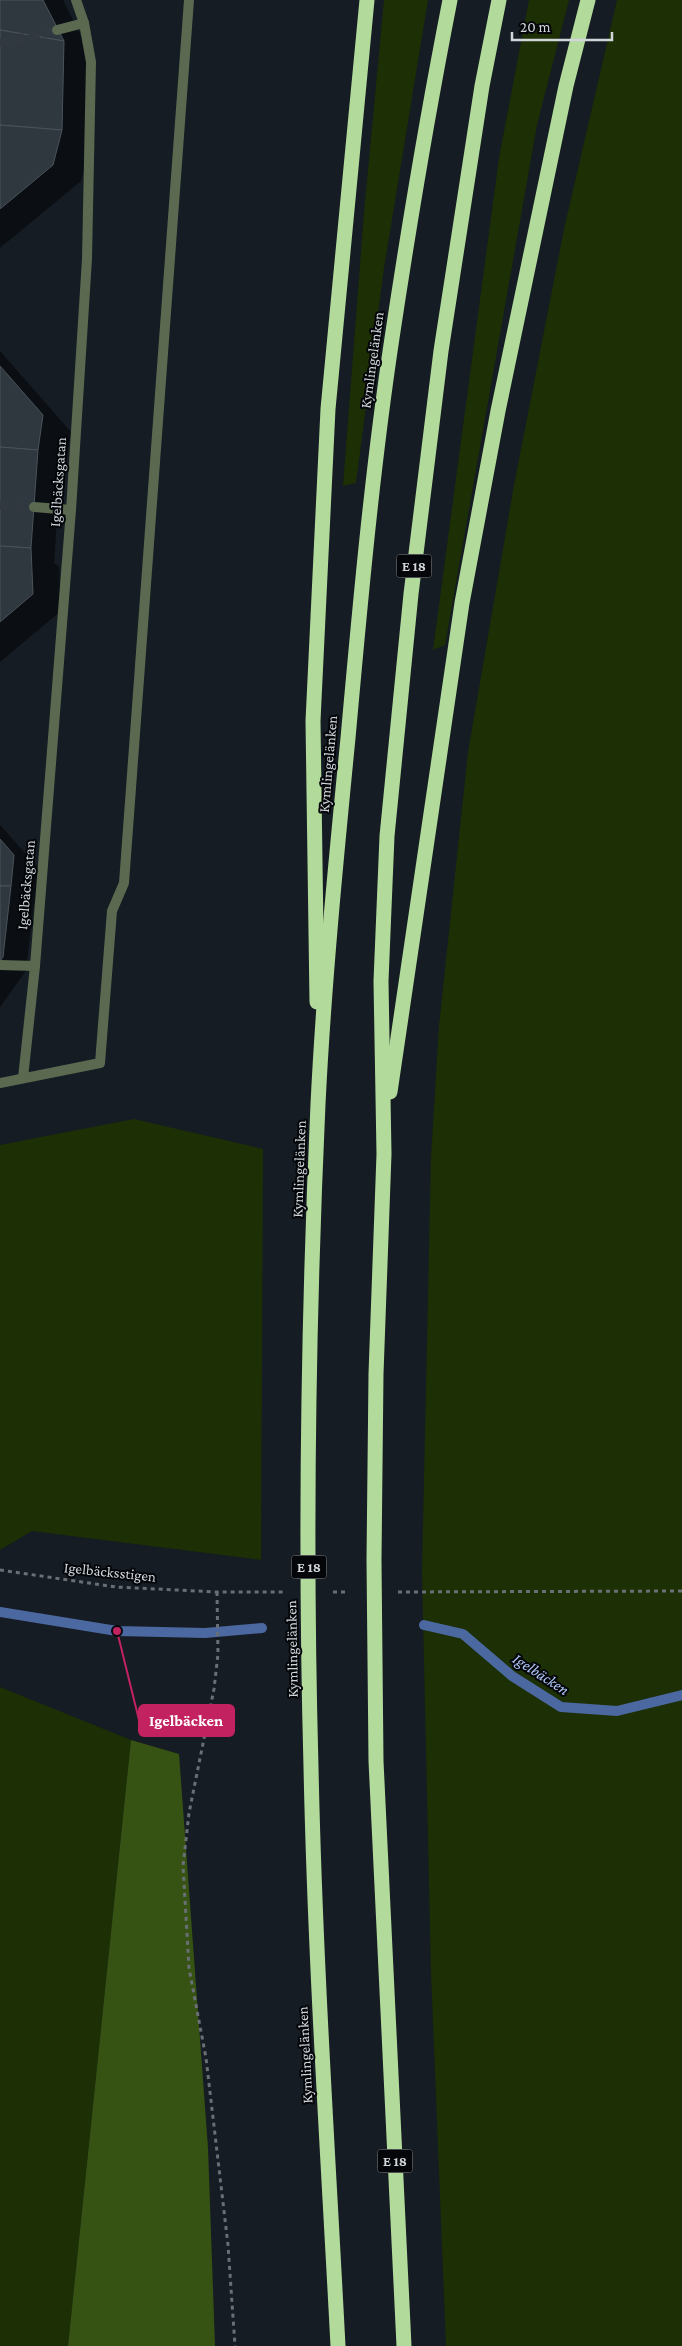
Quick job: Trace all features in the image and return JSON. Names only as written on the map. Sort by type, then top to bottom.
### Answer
[{"type":"highway","points":[[318,1098],[313,721],[328,409],[367,0]]},
{"type":"highway","name":"Kymlingelänken","points":[[338,2346],[318,1983],[310,1766],[310,1375],[318,1098],[339,831],[367,544],[391,343],[434,82],[450,0]]},
{"type":"highway","name":"E 18","points":[[404,2346],[376,1761],[374,1560],[376,1374],[384,1154],[381,981],[387,845],[410,594],[441,351],[482,86],[499,0]]},
{"type":"highway","points":[[383,1138],[462,603],[500,401],[566,86],[588,0]]},
{"type":"street","name":"Igelbäcksgatan","points":[[23,1078],[35,966],[71,510],[87,259],[91,62],[84,23],[76,0]]},
{"type":"street","points":[[0,1083],[100,1064],[112,911],[124,883],[188,0]]},
{"type":"street","points":[[56,30],[84,23]]},
{"type":"street","points":[[34,507],[71,510]]},
{"type":"street","points":[[0,965],[35,966]]},
{"type":"path","name":"Igelbäcksstigen","points":[[0,1570],[116,1586],[217,1592],[286,1592]]},
{"type":"path","points":[[395,1592],[682,1591]]},
{"type":"path","points":[[217,1592],[218,1654],[214,1689],[189,1814],[183,1866],[189,1968],[206,2058],[228,2245],[236,2346]]},
{"type":"path","points":[[326,1592],[356,1592]]},
{"type":"green space","points":[[384,0],[428,0],[384,268],[356,483],[343,486],[364,213]]},
{"type":"green space","points":[[529,0],[569,0],[537,125],[445,645],[433,650],[499,158]]},
{"type":"green space","points":[[617,0],[682,0],[682,2346],[446,2346],[431,1973],[422,1571],[431,1157],[439,1026],[468,752],[514,485],[564,229]]},
{"type":"green space","points":[[134,1119],[263,1149],[261,1560],[32,1531],[0,1550],[0,1145]]},
{"type":"green space","points":[[0,1687],[131,1740],[68,2346],[0,2346]]},
{"type":"green space","points":[[131,1740],[179,1754],[208,2148],[215,2346],[68,2346]]},
{"type":"building","points":[[0,0],[43,0],[64,41],[0,30]]},
{"type":"building","points":[[0,30],[64,41],[62,130],[0,125]]},
{"type":"building","points":[[0,125],[62,130],[53,165],[0,209]]},
{"type":"building","points":[[0,366],[43,415],[38,450],[0,447]]},
{"type":"building","points":[[0,447],[38,450],[31,548],[0,546]]},
{"type":"building","points":[[0,546],[31,548],[33,594],[0,622]]},
{"type":"building","points":[[0,839],[14,855],[11,886],[0,886]]},
{"type":"building","points":[[0,886],[11,886],[3,957],[0,961]]},
{"type":"waterway","name":"Igelbäcken","points":[[0,1612],[117,1631],[205,1633],[262,1628]]},
{"type":"waterway","name":"Igelbäcken","points":[[424,1625],[463,1634],[512,1676],[561,1707],[617,1711],[682,1695]]},
{"type":"tunnel","points":[[0,44],[57,30]]},
{"type":"tunnel","points":[[0,505],[34,507]]},
{"type":"place","name":"Igelbäcken","points":[[117,1631]]}]
